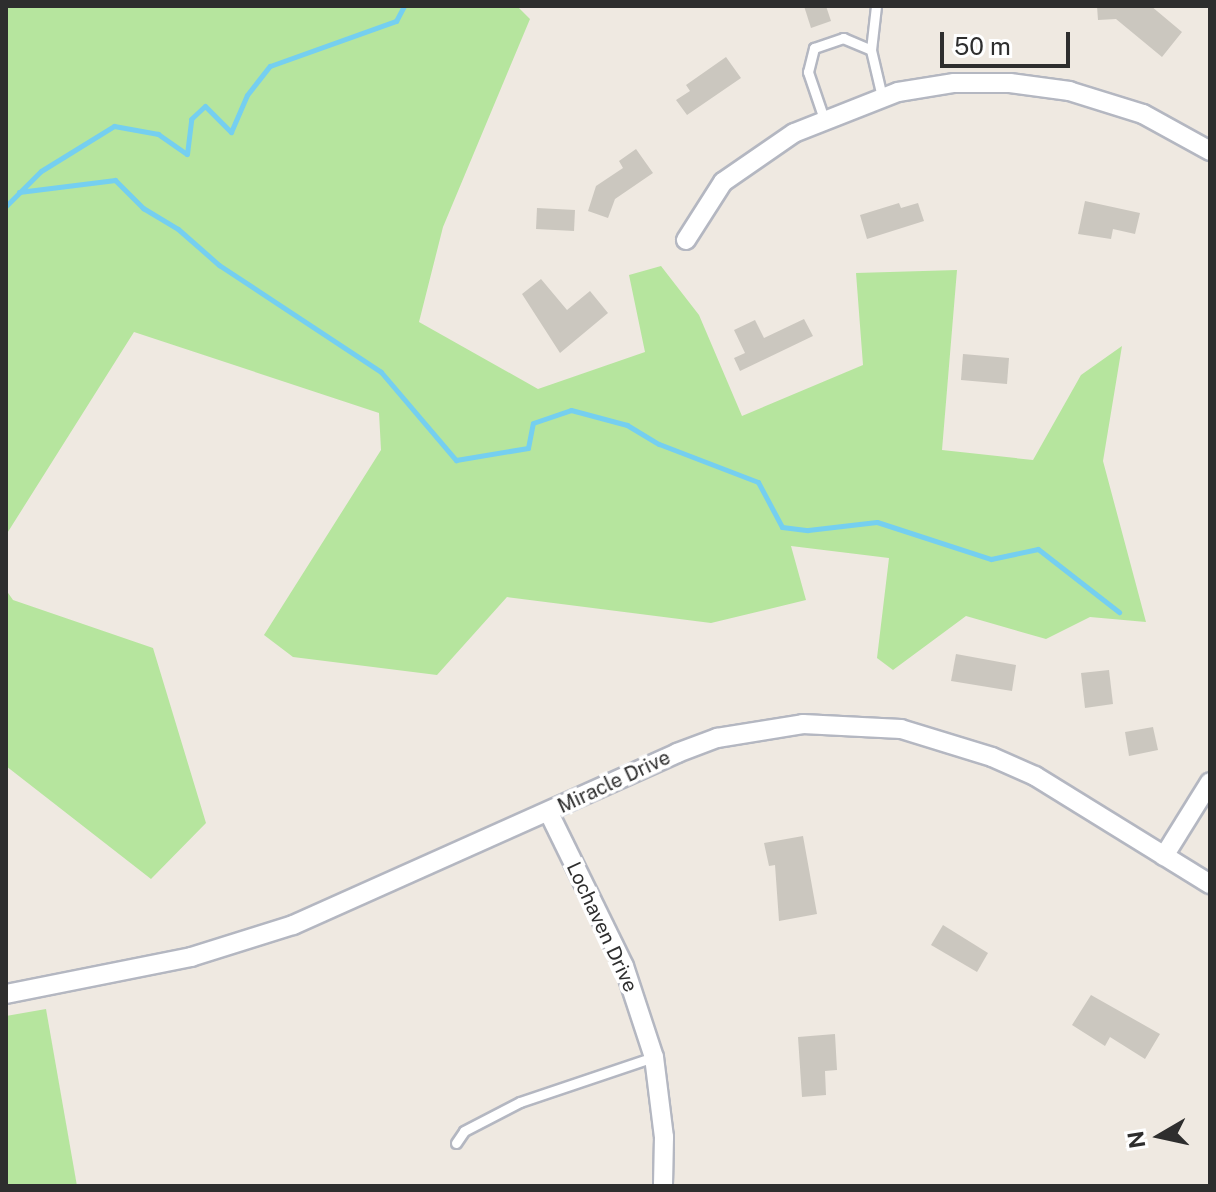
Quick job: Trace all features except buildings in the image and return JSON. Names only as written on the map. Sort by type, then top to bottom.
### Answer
[{"type":"street","points":[[686,240],[723,182],[794,133],[882,97],[954,83],[1010,83],[1069,91],[1143,114],[1210,151]]},
{"type":"street","name":"Miracle Drive","points":[[6,994],[191,957],[293,925],[717,738],[803,724],[852,723],[901,729],[992,757],[1035,776],[1210,884]]},
{"type":"street","points":[[1164,856],[1210,782]]},
{"type":"street","name":"Lochaven Drive","points":[[549,813],[624,966],[654,1057],[664,1137],[663,1186]]},
{"type":"lane","points":[[876,6],[871,50],[882,97]]},
{"type":"lane","points":[[824,119],[808,72],[814,48],[843,38],[871,50]]},
{"type":"lane","points":[[456,1143],[464,1131],[520,1102],[654,1057]]},
{"type":"green space","points":[[6,6],[517,6],[530,19],[443,227],[419,322],[538,389],[645,352],[629,275],[661,266],[699,315],[742,416],[863,365],[856,273],[957,270],[942,450],[1033,460],[1081,375],[1122,346],[1103,461],[1146,622],[1090,617],[1046,639],[966,616],[893,670],[877,658],[889,558],[791,546],[806,600],[711,623],[507,597],[437,675],[293,657],[264,635],[381,450],[379,413],[134,332],[6,535]]},
{"type":"green space","points":[[6,590],[13,600],[153,648],[206,823],[151,879],[6,766]]},
{"type":"green space","points":[[46,1009],[77,1186],[6,1186],[6,1016]]},
{"type":"waterway","points":[[6,206],[41,171],[114,126],[158,134],[187,154],[191,119],[205,106],[231,132],[247,95],[270,66],[396,21],[404,6]]},
{"type":"waterway","points":[[19,192],[115,180],[143,208],[178,229],[219,265],[381,372],[456,460],[528,448],[533,423],[571,410],[627,425],[659,444],[758,482],[782,527],[808,530],[877,522],[991,559],[1038,549],[1119,612]]}]
